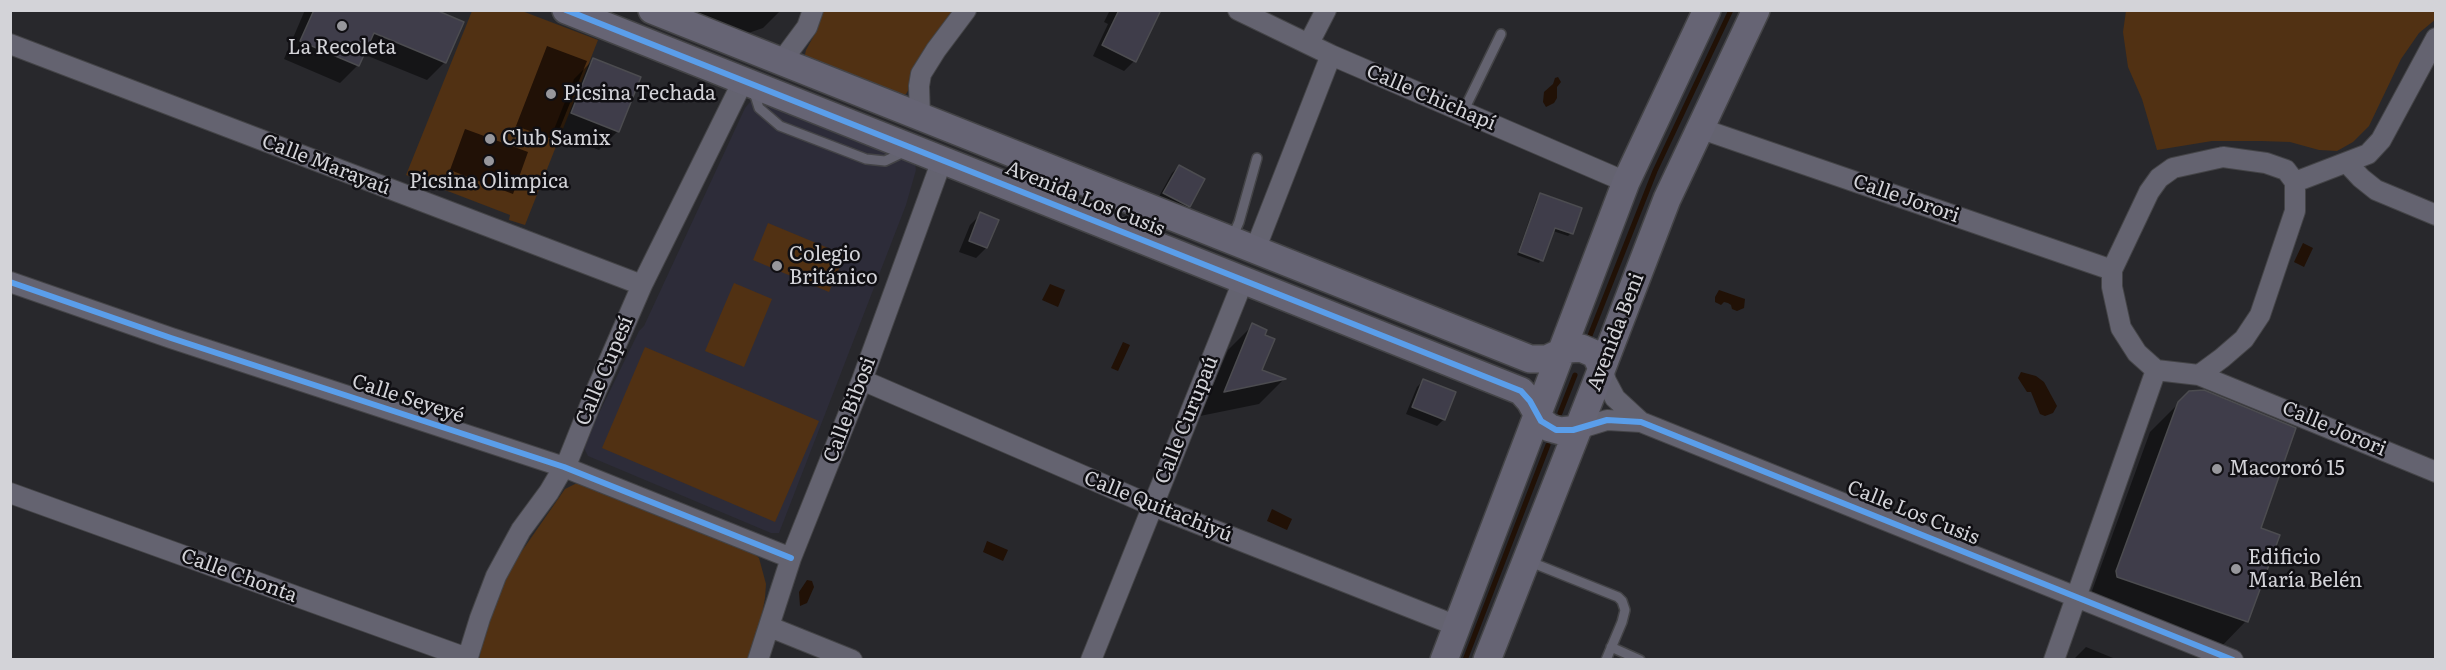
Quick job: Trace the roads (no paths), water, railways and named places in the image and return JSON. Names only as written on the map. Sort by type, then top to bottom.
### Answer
[{"type":"street","name":"Avenida Los Cusis","points":[[566,10],[1502,384],[1521,392],[1530,400],[1545,424],[1556,430],[1578,429]]},
{"type":"street","name":"Avenida Los Cusis","points":[[652,10],[1530,359],[1541,360],[1575,348],[1586,349],[1595,354],[1602,369]]},
{"type":"street","points":[[781,62],[807,27],[813,10]]},
{"type":"street","points":[[920,117],[921,74],[966,10]]},
{"type":"street","name":"Calle Chichapí","points":[[1238,10],[1331,55],[1626,182]]},
{"type":"street","points":[[1309,43],[1326,10]]},
{"type":"street","points":[[1444,660],[1626,182],[1707,10]]},
{"type":"street","name":"Avenida Beni","points":[[1487,660],[1602,369],[1666,199],[1756,10]]},
{"type":"street","points":[[2295,182],[2368,154],[2381,140],[2436,38]]},
{"type":"street","name":"Calle Marayaú","points":[[10,44],[642,285]]},
{"type":"street","points":[[1243,245],[1331,55]]},
{"type":"street","name":"Calle Cupesí","points":[[467,659],[496,576],[521,530],[564,466],[642,285],[747,83]]},
{"type":"street","name":"Calle Jorori","points":[[1699,128],[2112,270]]},
{"type":"street","points":[[2223,158],[2266,163],[2286,170],[2295,182],[2295,211],[2260,315],[2244,339],[2199,375],[2157,370],[2137,353],[2121,328],[2112,287],[2112,270],[2149,192],[2159,178],[2173,168],[2223,158]]},
{"type":"street","name":"Calle Bibosi","points":[[758,660],[791,558],[862,380],[942,160]]},
{"type":"street","points":[[2347,163],[2376,190],[2436,215]]},
{"type":"street","points":[[1180,255],[1193,225]]},
{"type":"street","name":"Calle Curupaú","points":[[1091,660],[1243,281]]},
{"type":"street","name":"Calle Seyeyé","points":[[10,282],[171,339],[564,466],[791,558]]},
{"type":"street","points":[[1502,384],[1513,352]]},
{"type":"street","name":"Calle Los Cusis","points":[[1602,369],[1615,398],[1641,422]]},
{"type":"street","points":[[2054,660],[2157,370]]},
{"type":"street","name":"Calle Jorori","points":[[2199,375],[2436,472]]},
{"type":"street","name":"Calle Quitachiyú","points":[[862,380],[1152,506],[1457,626]]},
{"type":"street","name":"Calle Los Cusis","points":[[1578,429],[1607,420],[1641,422],[2233,660]]},
{"type":"street","name":"Calle Chonta","points":[[10,493],[467,659]]},
{"type":"street","points":[[770,627],[852,660]]},
{"type":"lane","points":[[1463,112],[1501,34]]},
{"type":"lane","points":[[1243,245],[1239,222],[1257,158]]},
{"type":"lane","points":[[1526,561],[1618,597],[1625,610],[1606,660]]},
{"type":"lane","points":[[1611,647],[1640,660]]},
{"type":"waterway","points":[[1589,338],[1655,171],[1731,10]]},
{"type":"waterway","points":[[1560,413],[1575,375]]},
{"type":"waterway","points":[[1465,660],[1548,445]]},
{"type":"place","name":"La Recoleta","points":[[342,26]]},
{"type":"place","name":"Picsina Techada","points":[[551,94]]},
{"type":"place","name":"Club Samix","points":[[490,139]]},
{"type":"place","name":"Picsina Olimpica","points":[[489,161]]},
{"type":"place","name":"Colegio Británico","points":[[777,266]]},
{"type":"place","name":"Macororó 15","points":[[2217,469]]},
{"type":"place","name":"Edificio María Belén","points":[[2236,569]]}]
